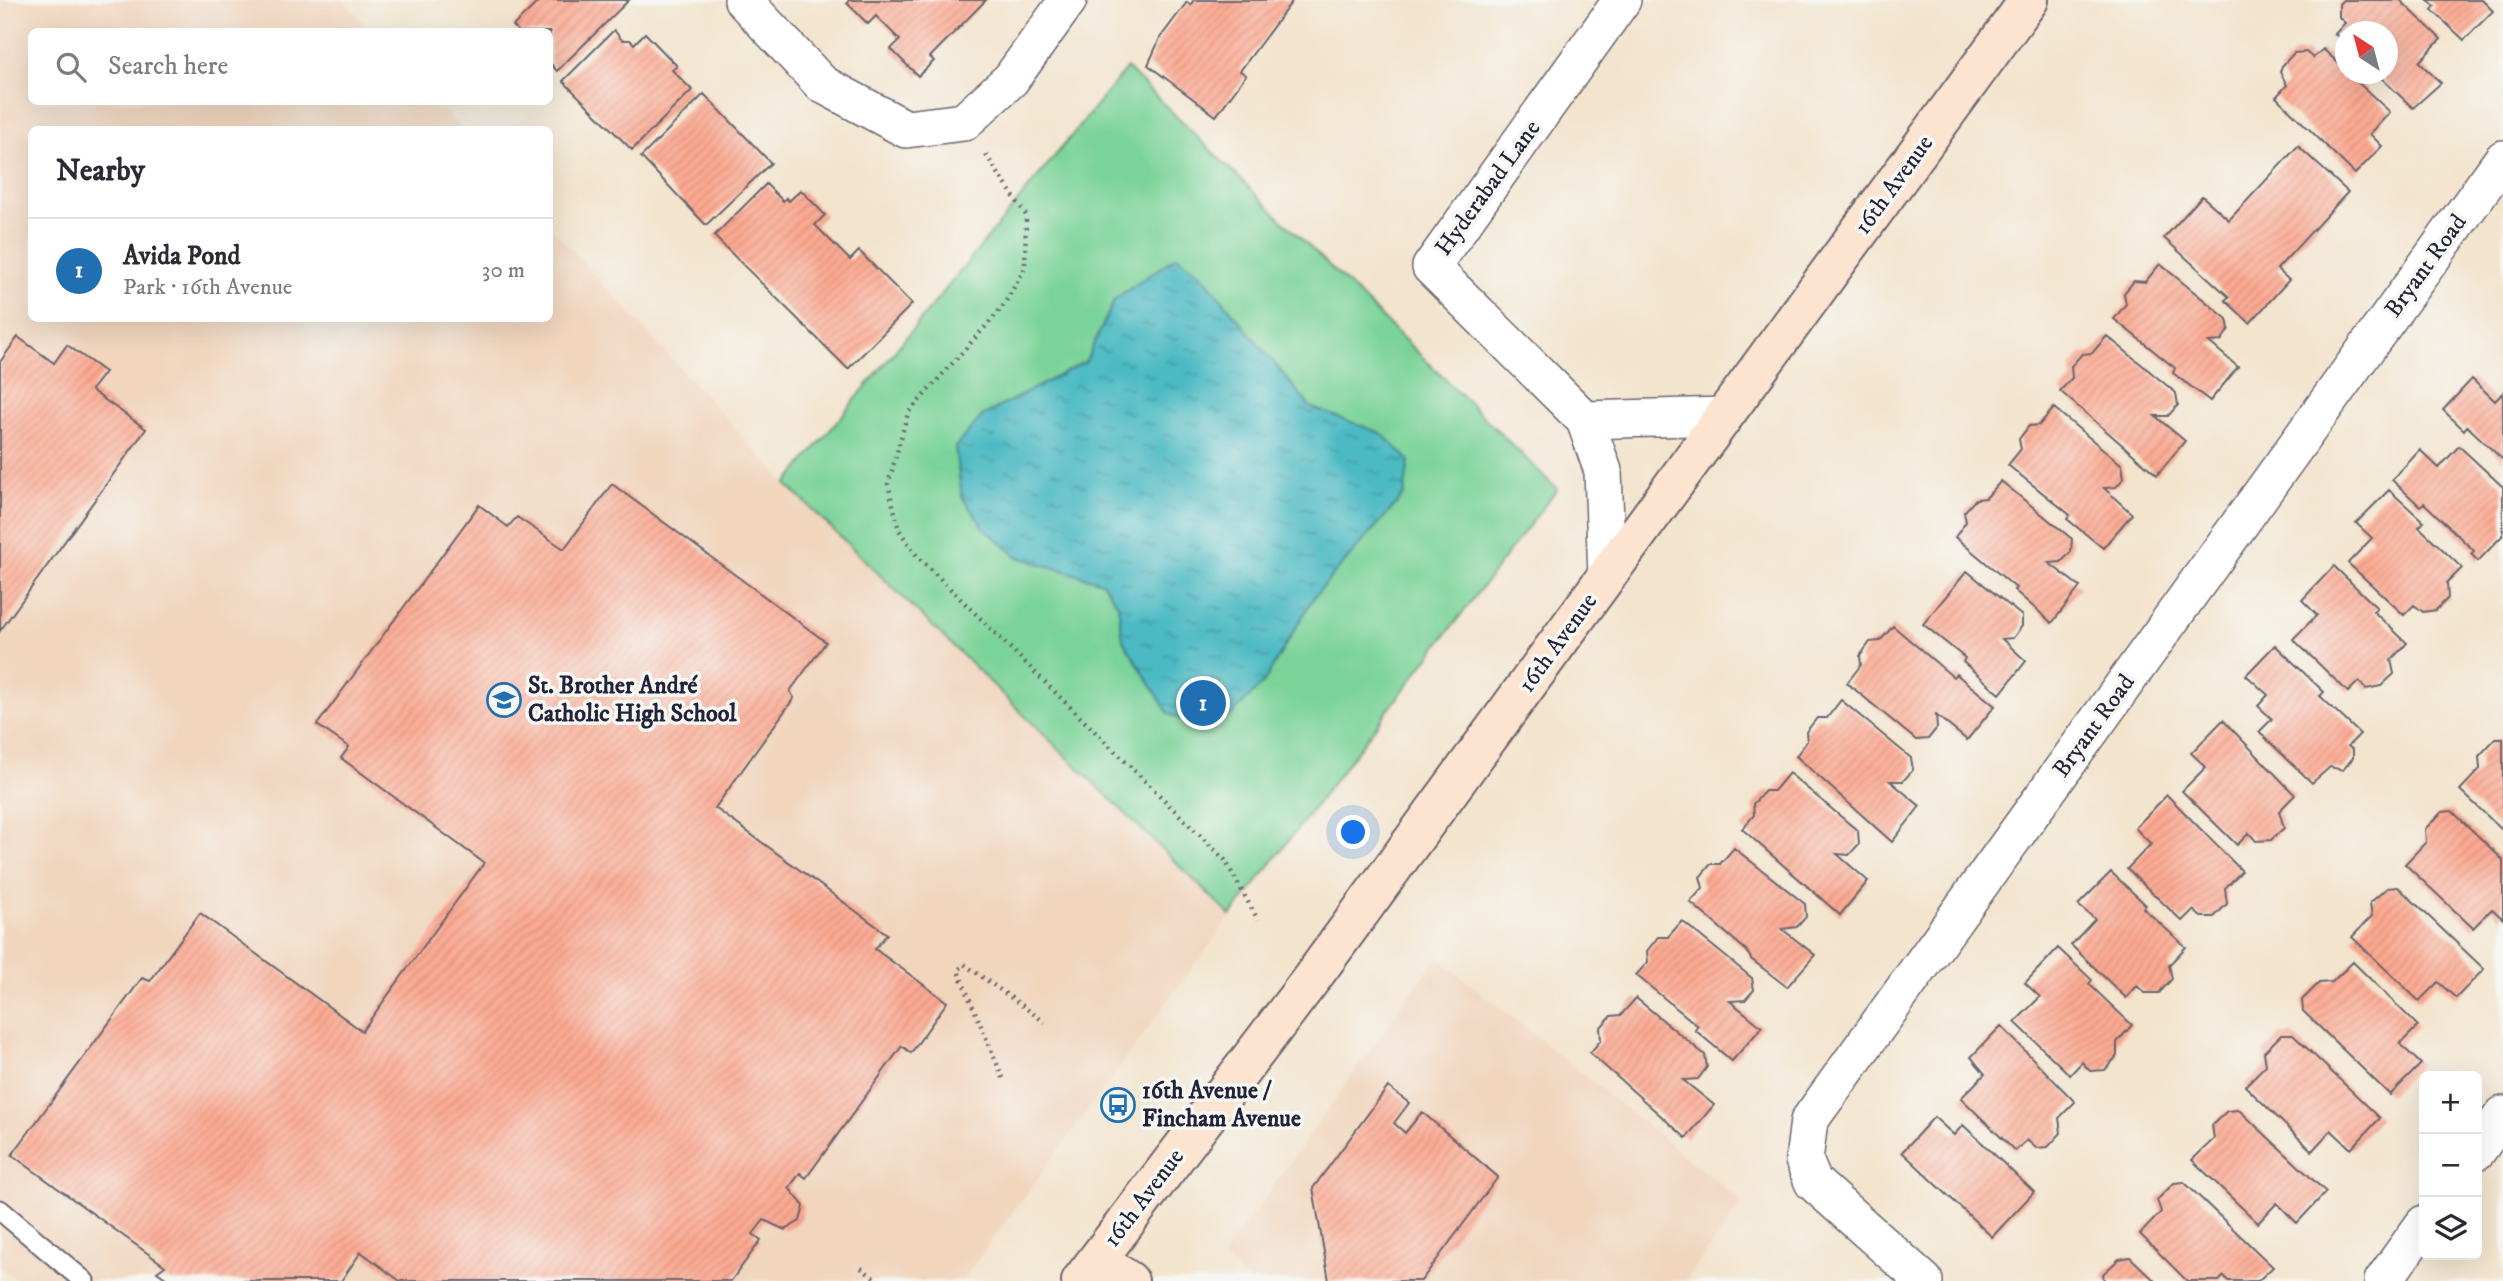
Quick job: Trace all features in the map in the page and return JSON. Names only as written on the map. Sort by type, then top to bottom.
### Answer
[{"type":"main road","name":"16th Avenue","points":[[1089,1270],[1312,978],[2029,0]]},
{"type":"main road","points":[[1089,1270],[1129,1281]]},
{"type":"street","points":[[743,0],[822,84],[906,129],[964,122],[1010,79],[1068,0]]},
{"type":"street","name":"Hyderabad Lane","points":[[1607,576],[1603,471],[1585,420],[1431,267],[1622,0]]},
{"type":"street","name":"Bryant Road","points":[[1924,1281],[1813,1182],[1804,1160],[1808,1121],[2503,159]]},
{"type":"street","points":[[1585,420],[1724,416]]},
{"type":"street","points":[[2482,1144],[2503,1115]]},
{"type":"street","points":[[2383,1281],[2419,1231]]},
{"type":"lane","points":[[0,1210],[84,1281]]},
{"type":"path","points":[[964,122],[1026,215],[1025,268],[1002,308],[908,412],[888,484],[899,530],[917,556],[1225,860],[1258,920]]},
{"type":"path","points":[[1003,1078],[958,971],[964,964],[1045,1022]]},
{"type":"path","points":[[861,1268],[878,1281]]},
{"type":"shaded area","name":"St. Brother André Catholic High School","points":[[0,0],[343,0],[368,28],[28,28],[28,105],[439,105],[458,126],[28,126],[28,322],[553,322],[553,229],[786,484],[1231,916],[962,1281],[17,1281],[0,1267]]},
{"type":"shaded area","points":[[1437,957],[1743,1203],[1685,1281],[1249,1281],[1222,1257]]},
{"type":"green space","points":[[1127,68],[1557,489],[1231,916],[786,484]]},
{"type":"water","points":[[1177,256],[1202,275],[1310,407],[1381,433],[1409,460],[1404,495],[1314,597],[1264,682],[1233,714],[1201,728],[1169,714],[1123,640],[1118,605],[1102,582],[1018,557],[985,529],[962,497],[955,447],[982,416],[1086,361],[1115,299]]},
{"type":"building","points":[[540,0],[629,0],[557,71],[553,66],[553,28],[513,26]]},
{"type":"building","points":[[849,0],[986,0],[930,57],[934,61],[918,76],[891,49],[900,40],[876,16],[868,24],[847,3]]},
{"type":"building","points":[[1194,0],[1293,0],[1240,71],[1246,75],[1216,116],[1148,65],[1160,38],[1187,2],[1190,5]]},
{"type":"building","points":[[2343,0],[2400,0],[2441,39],[2419,62],[2441,83],[2413,108],[2388,84],[2398,84],[2398,21],[2343,21],[2339,17],[2339,4]]},
{"type":"building","points":[[2428,0],[2482,0],[2493,11],[2464,40],[2432,10],[2435,6]]},
{"type":"building","points":[[614,30],[622,40],[630,40],[634,44],[645,33],[677,66],[672,70],[692,90],[632,150],[563,81]]},
{"type":"building","points":[[2323,49],[2335,60],[2335,84],[2360,84],[2390,112],[2370,134],[2382,146],[2355,174],[2276,97],[2287,85],[2280,72],[2282,66],[2294,53],[2306,52],[2313,58]]},
{"type":"building","points":[[704,94],[771,163],[706,225],[641,157]]},
{"type":"building","points":[[2298,146],[2348,192],[2277,269],[2289,280],[2250,323],[2225,300],[2229,297],[2164,238],[2202,196],[2229,220]]},
{"type":"building","points":[[766,184],[783,201],[786,198],[789,201],[801,190],[825,215],[815,225],[850,260],[859,251],[912,304],[848,369],[714,236]]},
{"type":"building","points":[[2160,264],[2227,319],[2229,329],[2221,341],[2209,342],[2238,367],[2210,401],[2173,373],[2175,368],[2114,319],[2126,304],[2124,293],[2134,281],[2145,282]]},
{"type":"building","points":[[2107,336],[2176,393],[2178,405],[2168,416],[2155,416],[2185,441],[2157,475],[2060,391],[2072,378],[2071,366],[2082,354],[2092,353]]},
{"type":"building","points":[[18,337],[54,363],[67,345],[105,372],[91,390],[146,429],[0,631],[0,362]]},
{"type":"building","points":[[2472,379],[2495,401],[2503,393],[2503,460],[2467,426],[2464,430],[2443,410]]},
{"type":"building","points":[[2054,408],[2122,465],[2124,478],[2116,487],[2104,488],[2132,514],[2103,548],[2067,519],[2070,515],[2008,465],[2021,449],[2019,439],[2029,426],[2039,425]]},
{"type":"building","points":[[2459,446],[2503,487],[2503,535],[2478,561],[2471,554],[2474,551],[2424,503],[2420,506],[2392,480],[2420,450],[2439,468]]},
{"type":"building","points":[[2001,481],[2072,539],[2071,552],[2061,562],[2049,563],[2080,587],[2052,623],[2014,590],[2016,588],[1955,537],[1966,522],[1964,512],[1976,499],[1986,498]]},
{"type":"building","points":[[612,484],[826,642],[790,691],[794,698],[715,808],[887,934],[875,949],[947,1002],[911,1053],[902,1046],[806,1178],[800,1173],[789,1188],[804,1206],[800,1221],[785,1230],[764,1220],[753,1234],[761,1240],[731,1281],[400,1281],[361,1252],[341,1281],[170,1281],[157,1272],[165,1266],[12,1155],[142,978],[150,981],[200,913],[362,1031],[484,863],[341,758],[349,747],[317,725],[479,505],[508,527],[517,517],[564,549]]},
{"type":"building","points":[[2389,490],[2424,522],[2419,527],[2462,568],[2447,583],[2448,598],[2436,610],[2423,612],[2414,605],[2404,615],[2348,563],[2372,538],[2356,523]]},
{"type":"building","points":[[2334,566],[2377,608],[2373,611],[2407,643],[2391,660],[2394,674],[2381,686],[2366,689],[2359,681],[2348,692],[2293,639],[2317,615],[2302,600]]},
{"type":"building","points":[[1967,571],[2022,616],[2022,626],[2013,638],[2002,639],[2026,661],[2000,694],[1963,662],[1965,658],[1923,624]]},
{"type":"building","points":[[1893,626],[1953,677],[1956,674],[1995,706],[1967,740],[1936,715],[1937,728],[1928,739],[1916,740],[1847,683],[1861,665],[1860,656],[1870,642],[1880,641]]},
{"type":"building","points":[[2275,645],[2324,692],[2320,696],[2360,734],[2348,746],[2353,750],[2353,758],[2343,770],[2330,767],[2312,783],[2259,732],[2272,719],[2258,706],[2268,695],[2246,675]]},
{"type":"building","points":[[1841,700],[1911,758],[1913,770],[1903,781],[1890,781],[1920,806],[1892,842],[1796,756],[1807,741],[1806,732],[1817,718],[1827,718]]},
{"type":"building","points":[[2223,720],[2295,795],[2279,811],[2284,828],[2271,840],[2256,841],[2249,833],[2237,845],[2182,791],[2206,767],[2191,753]]},
{"type":"building","points":[[2495,739],[2503,739],[2503,831],[2460,790],[2480,769],[2479,756]]},
{"type":"building","points":[[1789,773],[1858,831],[1859,844],[1849,855],[1837,854],[1868,881],[1840,915],[1742,829],[1754,815],[1753,804],[1765,791],[1774,791]]},
{"type":"building","points":[[2167,795],[2242,871],[2225,888],[2227,904],[2214,917],[2201,917],[2193,910],[2182,921],[2127,869],[2151,844],[2135,828]]},
{"type":"building","points":[[2452,811],[2503,860],[2503,919],[2492,909],[2473,928],[2405,864],[2426,842],[2425,829],[2442,812]]},
{"type":"building","points":[[1734,848],[1805,904],[1806,917],[1797,927],[1782,929],[1815,955],[1787,987],[1751,959],[1747,951],[1690,902],[1703,888],[1700,877],[1711,864],[1720,864]]},
{"type":"building","points":[[2111,872],[2146,905],[2143,908],[2186,947],[2169,965],[2172,979],[2159,993],[2145,993],[2137,986],[2126,998],[2071,945],[2095,919],[2078,905]]},
{"type":"building","points":[[2398,887],[2484,969],[2456,998],[2438,982],[2419,1001],[2352,937],[2372,916],[2370,903],[2387,888]]},
{"type":"building","points":[[1682,921],[1752,978],[1754,990],[1745,1000],[1730,1001],[1762,1027],[1732,1061],[1695,1030],[1698,1026],[1636,975],[1648,962],[1647,951],[1658,937],[1668,937]]},
{"type":"building","points":[[2058,948],[2092,980],[2089,984],[2132,1025],[2117,1042],[2117,1056],[2105,1070],[2090,1071],[2082,1062],[2070,1075],[2015,1022],[2040,997],[2025,983]]},
{"type":"building","points":[[2353,962],[2418,1026],[2400,1044],[2421,1064],[2390,1095],[2303,1011],[2302,1000],[2319,983],[2332,982]]},
{"type":"building","points":[[1636,998],[1705,1055],[1707,1067],[1698,1079],[1683,1080],[1714,1105],[1686,1138],[1590,1053],[1601,1040],[1600,1028],[1611,1016],[1621,1015]]},
{"type":"building","points":[[2001,1026],[2075,1102],[2059,1118],[2061,1133],[2048,1147],[2036,1148],[2027,1140],[2015,1151],[1961,1098],[1985,1074],[1971,1057]]},
{"type":"building","points":[[2281,1035],[2293,1035],[2380,1118],[2351,1149],[2331,1130],[2312,1151],[2245,1086],[2266,1065],[2264,1052]]},
{"type":"building","points":[[1388,1087],[1409,1103],[1394,1123],[1405,1133],[1422,1112],[1498,1177],[1421,1281],[1329,1281],[1313,1188]]},
{"type":"building","points":[[2239,1110],[2326,1192],[2297,1223],[2277,1203],[2258,1223],[2192,1160],[2214,1139],[2212,1125],[2227,1111]]},
{"type":"building","points":[[1934,1117],[1954,1135],[1963,1125],[2034,1192],[1992,1237],[1902,1152]]},
{"type":"building","points":[[2184,1182],[2273,1267],[2258,1281],[2228,1281],[2224,1276],[2219,1281],[2187,1281],[2140,1234],[2161,1212],[2157,1200],[2174,1183]]},
{"type":"building","points":[[2130,1257],[2155,1281],[2104,1281],[2103,1274],[2119,1259]]},
{"type":"place","name":"St. Brother André Catholic High School","points":[[504,700]]},
{"type":"place","name":"Avida Pond","points":[[1203,703]]},
{"type":"place","name":"16th Avenue / Fincham Avenue","points":[[1118,1105]]}]
